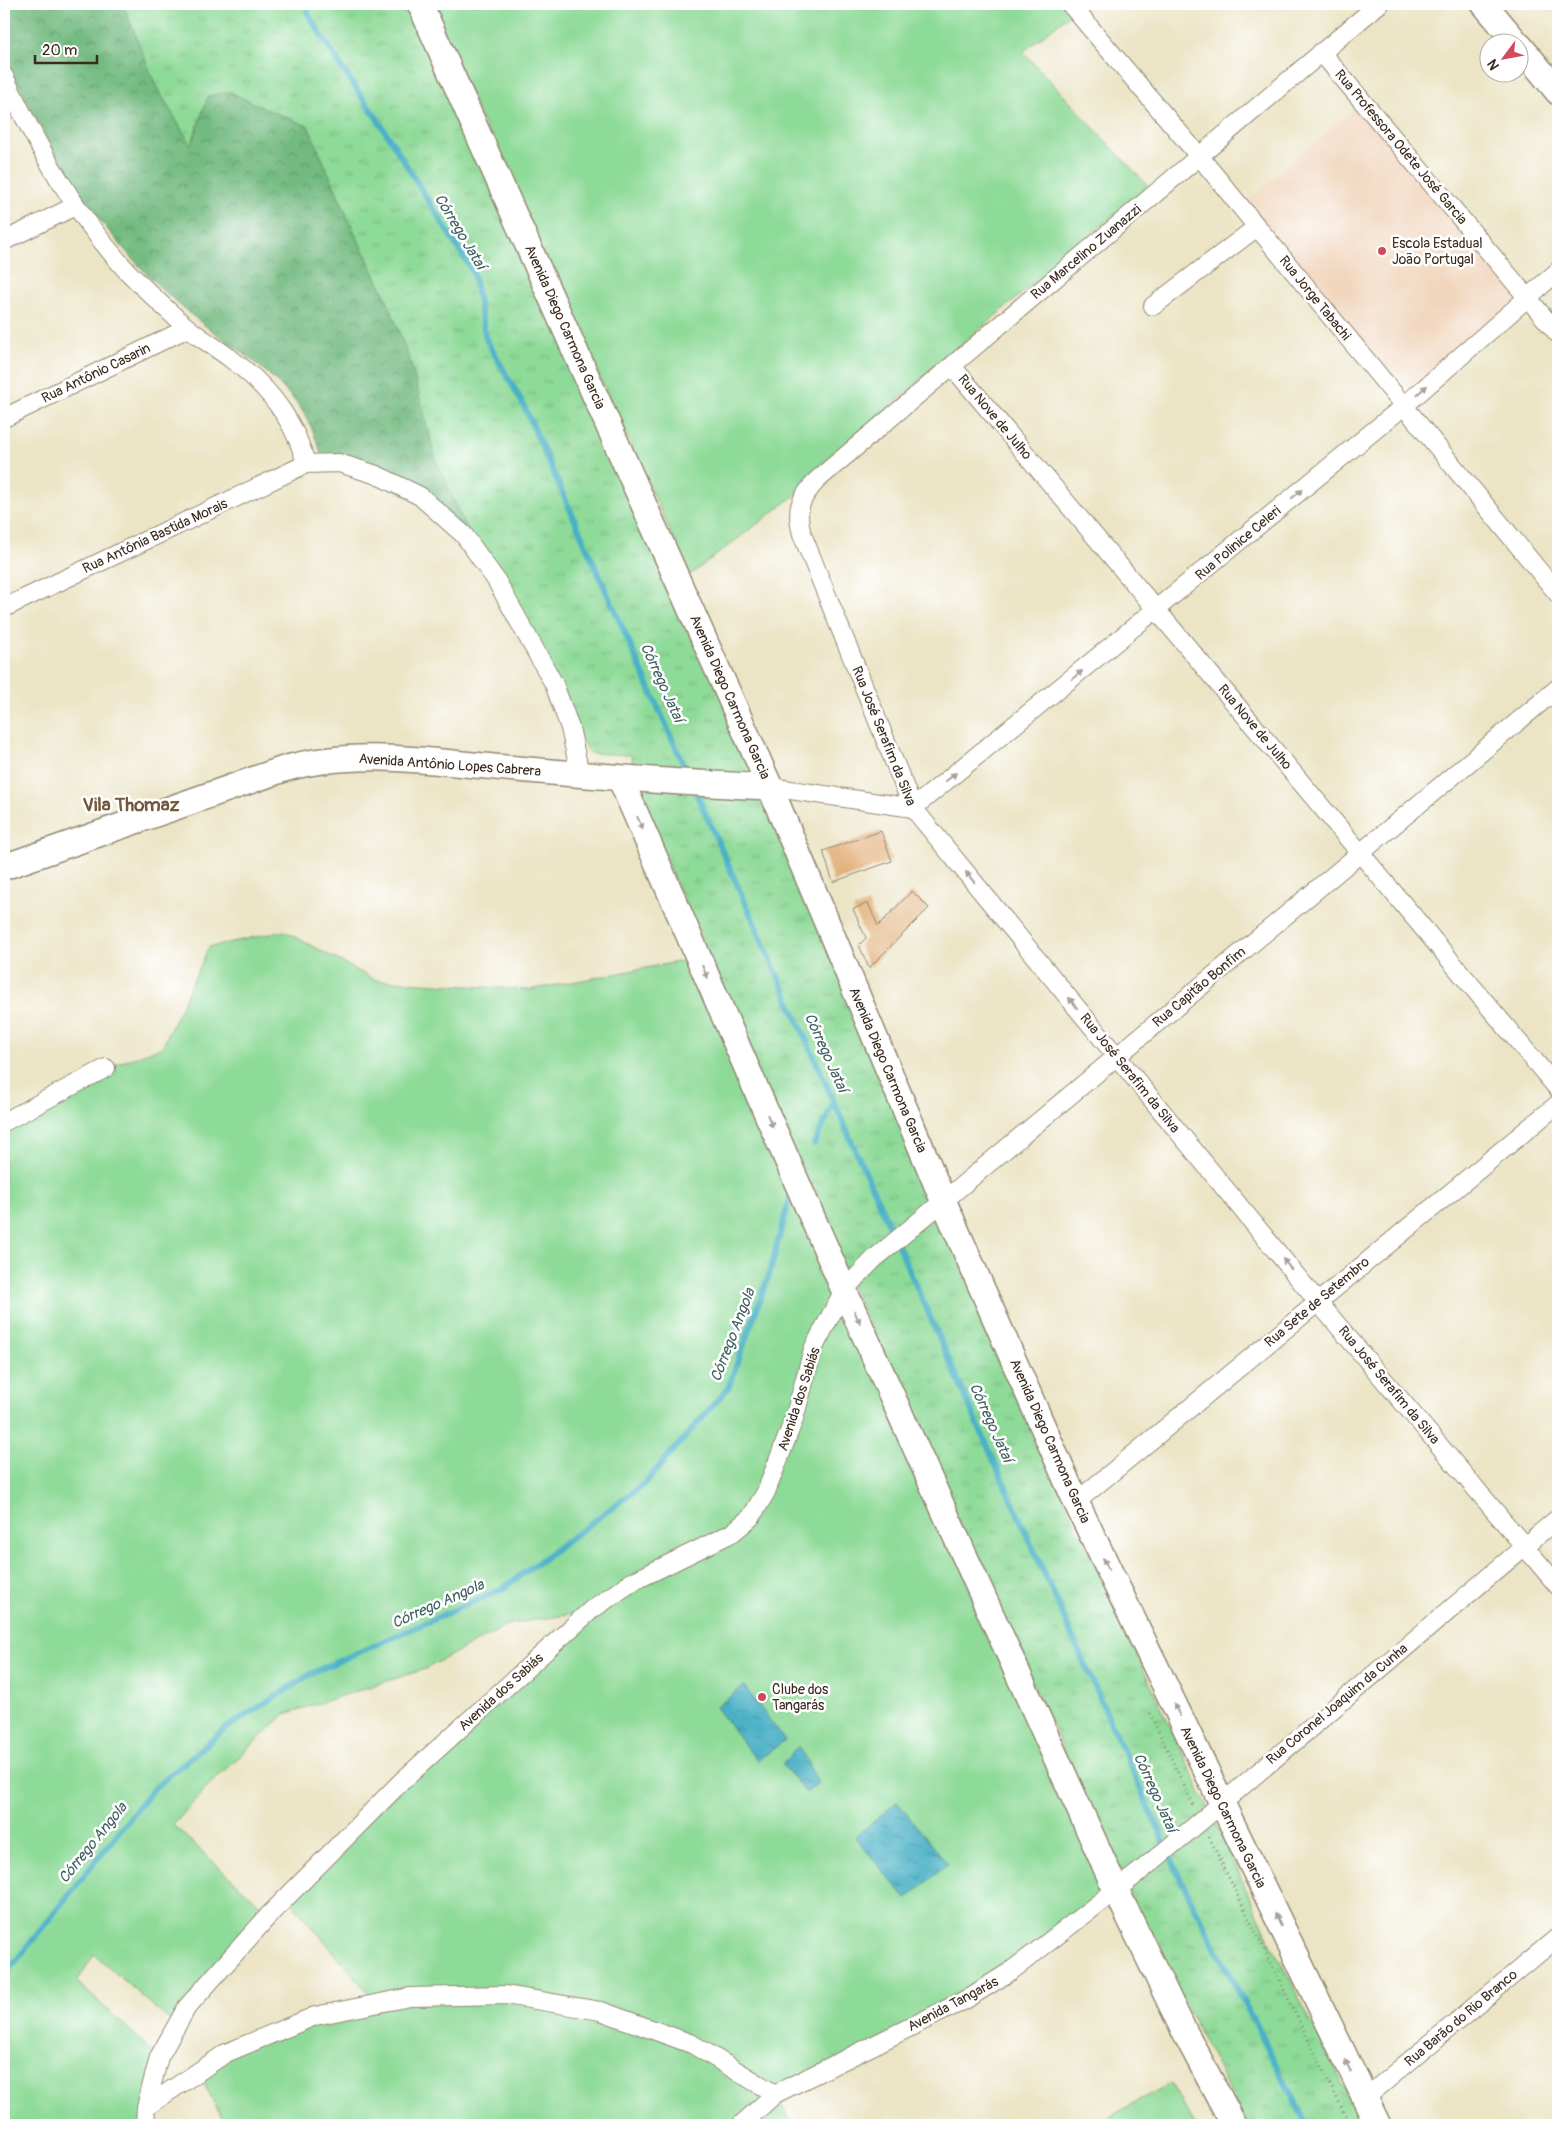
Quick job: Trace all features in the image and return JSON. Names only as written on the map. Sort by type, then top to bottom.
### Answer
[{"type":"main road","name":"Avenida Diego Carmona Garcia","points":[[420,4],[761,787],[1076,1502],[1378,2125]]},
{"type":"main road","points":[[1484,4],[1508,32]]},
{"type":"main road","points":[[1530,58],[1558,92]]},
{"type":"main road","name":"Avenida Antônio Lopes Cabrera","points":[[4,867],[309,761],[337,758],[382,758],[631,779],[761,787]]},
{"type":"main road","points":[[631,779],[844,1290],[1116,1890],[1182,2027],[1234,2125]]},
{"type":"street","name":"Rua Jorge Tabachi","points":[[1070,4],[1257,226],[1558,594]]},
{"type":"street","name":"Rua Marcelino Zuanazzi","points":[[799,505],[806,492],[817,480],[1379,4]]},
{"type":"street","name":"Rua Professora Odete José Garcia","points":[[1321,52],[1558,334]]},
{"type":"street","points":[[4,76],[29,130],[75,206],[127,270],[188,328],[232,359],[265,387],[291,423],[301,444],[306,464],[339,463],[378,475],[420,496],[464,535],[496,580],[554,684],[570,728],[580,774]]},
{"type":"street","points":[[4,242],[75,206]]},
{"type":"street","points":[[1153,306],[1257,226]]},
{"type":"street","name":"Rua Polinice Celeri","points":[[913,808],[1156,611],[1404,406],[1558,271]]},
{"type":"street","name":"Rua Antônio Casarin","points":[[4,418],[188,328]]},
{"type":"street","name":"Rua Nove de Julho","points":[[952,366],[1558,1089]]},
{"type":"street","name":"Rua Antônia Bastida Morais","points":[[4,608],[306,464]]},
{"type":"street","name":"Rua José Serafim da Silva","points":[[799,505],[798,520],[802,534],[913,808],[1318,1302],[1558,1586]]},
{"type":"street","name":"Rua Capitão Bonfim","points":[[844,1290],[874,1259],[943,1200],[1558,688]]},
{"type":"street","name":"Avenida Antônio Lopes Cabrera","points":[[761,787],[913,808]]},
{"type":"street","points":[[4,1122],[106,1068]]},
{"type":"street","name":"Rua Sete de Setembro","points":[[1076,1502],[1558,1104]]},
{"type":"street","name":"Avenida dos Sabiás","points":[[145,2125],[146,2107],[159,2057],[187,2007],[254,1930],[400,1783],[591,1610],[632,1582],[732,1533],[750,1517],[766,1492],[794,1419],[814,1349],[844,1290]]},
{"type":"street","name":"Rua Coronel Joaquim da Cunha","points":[[1116,1890],[1222,1803],[1558,1518]]},
{"type":"street","name":"Avenida Tangarás","points":[[741,2125],[775,2094],[965,2000],[1011,1971],[1116,1890]]},
{"type":"street","name":"Rua Barão do Rio Branco","points":[[1364,2099],[1558,1937]]},
{"type":"street","points":[[146,2107],[226,2053],[315,2016],[410,1997],[506,1994],[601,2011],[692,2044],[775,2094]]},
{"type":"shaded area","name":"Escola Estadual João Portugal","points":[[1358,106],[1520,298],[1406,397],[1245,203]]},
{"type":"green space","points":[[4,4],[123,4],[156,86],[191,145],[208,96],[230,92],[308,126],[354,231],[389,304],[412,367],[436,460],[467,530],[344,461],[321,453],[306,417],[291,396],[247,356],[183,308],[135,261],[113,236],[73,182],[38,124],[12,74],[5,58],[3,47]]},
{"type":"green space","points":[[123,4],[414,4],[677,587],[1066,1503],[1272,1945],[1364,2125],[1247,2125],[1130,1896],[850,1283],[649,821],[631,755],[588,753],[574,722],[467,530],[436,460],[412,367],[389,304],[354,231],[308,126],[230,92],[208,96],[191,145],[156,86]]},
{"type":"green space","points":[[429,4],[1070,4],[1075,10],[1023,52],[1148,186],[820,465],[809,477],[802,490],[690,575]]},
{"type":"green space","points":[[284,931],[375,980],[530,990],[699,958],[1116,1890],[1011,1971],[775,2094],[793,2125],[226,2125],[198,2072],[226,2053],[377,2003],[287,1897],[590,1611],[510,1624],[425,1669],[285,1714],[210,1784],[173,1825],[270,1914],[176,2026],[94,1954],[77,1982],[159,2057],[145,2125],[4,2125],[4,1122],[106,1068],[162,1047],[209,947]]},
{"type":"green space","points":[[1171,2083],[1194,2125],[1099,2125],[1098,2123]]},
{"type":"water","points":[[744,1686],[785,1740],[757,1761],[716,1707]]},
{"type":"water","points":[[799,1746],[818,1783],[806,1793],[782,1764]]},
{"type":"water","points":[[897,1802],[948,1864],[906,1899],[855,1837]]},
{"type":"building","points":[[881,831],[892,861],[833,882],[823,851]]},
{"type":"building","points":[[912,891],[929,908],[869,968],[859,945],[866,938],[853,909],[868,903],[878,926]]},
{"type":"waterway","name":"Córrego Jataí","points":[[308,4],[308,14],[380,123],[473,272],[486,339],[523,404],[689,777]]},
{"type":"waterway","name":"Córrego Jataí","points":[[694,788],[1181,1880],[1307,2125]]},
{"type":"waterway","name":"Córrego Angola","points":[[814,1144],[833,1104]]},
{"type":"waterway","name":"Córrego Angola","points":[[4,1976],[152,1790],[226,1728],[314,1672],[502,1589],[644,1484],[728,1388],[769,1275],[792,1190]]},
{"type":"place","name":"Escola Estadual João Portugal","points":[[1382,251]]},
{"type":"place","name":"Clube dos Tangarás","points":[[762,1697]]},
{"type":"district","name":"Vila Thomaz","points":[[131,805]]}]
